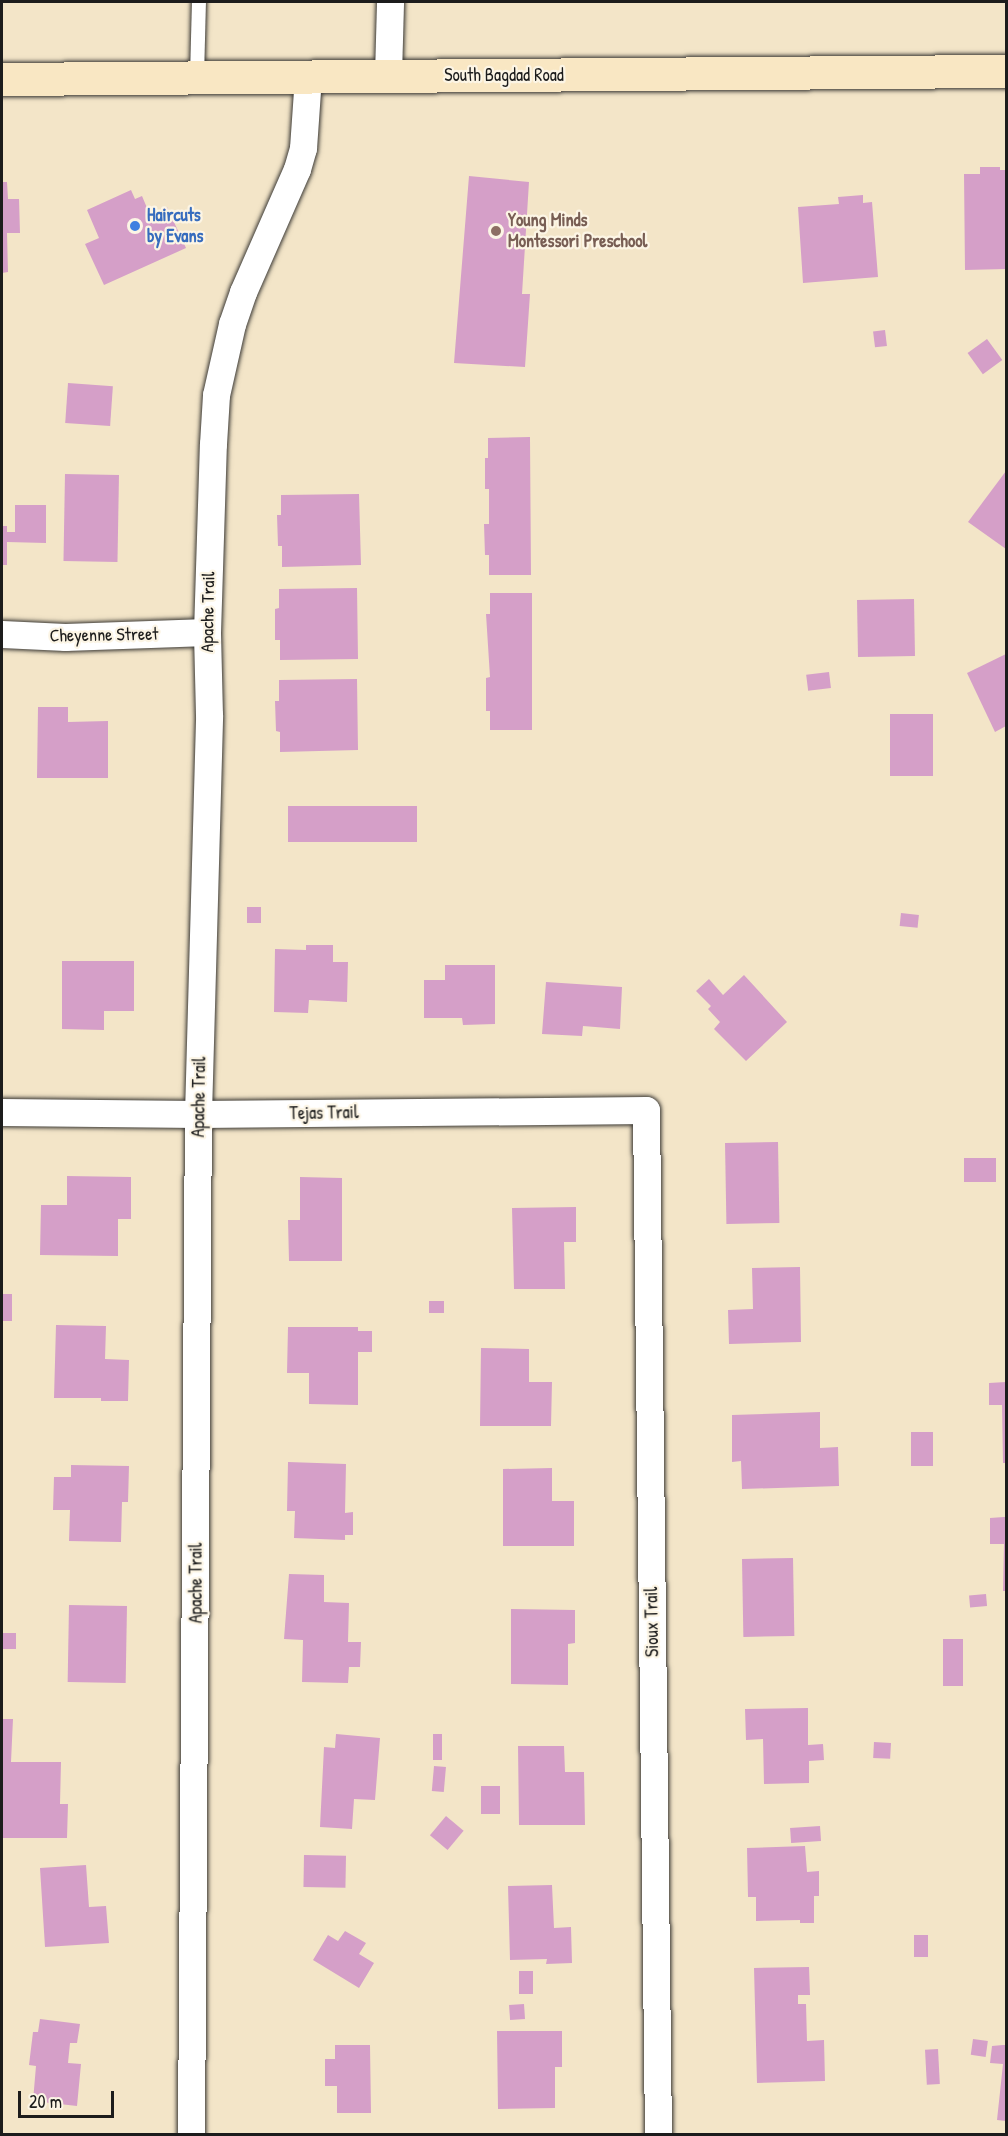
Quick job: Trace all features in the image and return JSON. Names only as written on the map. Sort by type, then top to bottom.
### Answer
[{"type":"main road","name":"South Bagdad Road","points":[[2,79],[1006,71]]},
{"type":"street","points":[[388,75],[390,2]]},
{"type":"street","name":"Apache Trail","points":[[191,2134],[198,1114],[209,715],[207,632],[216,395],[223,360],[243,292],[300,159],[305,129],[308,76]]},
{"type":"street","name":"Cheyenne Street","points":[[2,634],[65,637],[207,632]]},
{"type":"street","name":"Tejas Trail","points":[[2,1112],[198,1114],[646,1110]]},
{"type":"street","name":"Sioux Trail","points":[[646,1110],[658,2134]]},
{"type":"lane","points":[[197,78],[199,2]]},
{"type":"building","points":[[980,167],[1000,167],[1000,170],[1006,170],[1006,269],[965,270],[964,174],[980,174]]},
{"type":"building","name":"Young Minds Montessori Preschool","points":[[469,176],[529,182],[522,294],[530,294],[525,367],[454,363]]},
{"type":"building","points":[[2,182],[7,182],[8,199],[19,199],[20,233],[7,233],[8,272],[2,273]]},
{"type":"building","name":"Haircuts by Evans","points":[[131,190],[135,199],[142,196],[150,215],[167,207],[186,248],[104,285],[85,244],[99,238],[87,210]]},
{"type":"building","points":[[863,195],[863,203],[872,202],[878,277],[803,283],[798,207],[839,204],[838,197]]},
{"type":"building","points":[[885,330],[887,346],[875,347],[873,331]]},
{"type":"building","points":[[987,339],[1002,360],[983,374],[968,353]]},
{"type":"building","points":[[68,383],[113,386],[110,426],[65,423]]},
{"type":"building","points":[[530,437],[531,575],[489,575],[489,555],[485,555],[484,524],[489,524],[489,489],[485,489],[485,458],[488,458],[488,438]]},
{"type":"building","points":[[1006,471],[1006,549],[968,522]]},
{"type":"building","points":[[65,474],[119,475],[117,562],[63,561]]},
{"type":"building","points":[[359,494],[361,565],[282,567],[282,546],[278,546],[277,515],[281,515],[281,495]]},
{"type":"building","points":[[15,505],[46,505],[46,543],[7,542],[7,565],[2,565],[2,526],[7,526],[7,532],[15,532]]},
{"type":"building","points":[[357,588],[358,659],[280,660],[280,640],[275,640],[275,609],[279,608],[279,589]]},
{"type":"building","points":[[490,593],[532,593],[532,730],[490,730],[490,711],[486,711],[486,678],[490,677],[486,614],[490,614]]},
{"type":"building","points":[[914,599],[915,656],[858,657],[857,600]]},
{"type":"building","points":[[1006,654],[1006,726],[995,732],[967,673]]},
{"type":"building","points":[[829,672],[831,688],[808,691],[806,675]]},
{"type":"building","points":[[357,679],[358,750],[280,752],[280,732],[276,731],[275,701],[279,701],[279,680]]},
{"type":"building","points":[[38,707],[68,707],[68,722],[108,721],[108,778],[37,778]]},
{"type":"building","points":[[890,714],[933,714],[933,776],[890,776]]},
{"type":"building","points":[[288,806],[417,806],[417,842],[288,842]]},
{"type":"building","points":[[247,907],[261,907],[261,923],[247,923]]},
{"type":"building","points":[[901,913],[919,915],[918,928],[900,926]]},
{"type":"building","points":[[306,945],[333,945],[333,962],[348,962],[347,1002],[309,1000],[308,1013],[274,1012],[275,949],[306,950]]},
{"type":"building","points":[[62,961],[134,961],[134,1011],[104,1011],[104,1030],[62,1029]]},
{"type":"building","points":[[445,965],[495,965],[495,1024],[463,1025],[462,1018],[424,1018],[424,980],[445,980]]},
{"type":"building","points":[[744,975],[787,1022],[746,1061],[714,1029],[720,1022],[708,1009],[711,1006],[696,991],[709,979],[723,995]]},
{"type":"building","points":[[546,982],[622,987],[620,1029],[583,1026],[582,1036],[542,1034]]},
{"type":"building","points":[[778,1142],[779,1223],[726,1224],[725,1143]]},
{"type":"building","points":[[964,1158],[996,1158],[996,1182],[964,1182]]},
{"type":"building","points":[[67,1176],[131,1177],[131,1219],[118,1219],[118,1256],[40,1255],[41,1205],[67,1205]]},
{"type":"building","points":[[300,1177],[342,1178],[342,1261],[289,1261],[288,1220],[300,1220]]},
{"type":"building","points":[[576,1207],[576,1242],[564,1242],[565,1289],[514,1289],[512,1208]]},
{"type":"building","points":[[800,1267],[801,1342],[729,1344],[728,1310],[753,1309],[752,1268]]},
{"type":"building","points":[[2,1294],[12,1294],[12,1321],[2,1321]]},
{"type":"building","points":[[429,1301],[444,1301],[444,1313],[429,1313]]},
{"type":"building","points":[[56,1325],[106,1326],[105,1359],[129,1360],[128,1401],[101,1401],[101,1398],[54,1398]]},
{"type":"building","points":[[288,1327],[358,1327],[358,1331],[372,1331],[372,1352],[358,1352],[358,1405],[309,1404],[309,1373],[287,1373]]},
{"type":"building","points":[[481,1348],[529,1349],[529,1382],[552,1382],[551,1426],[480,1426]]},
{"type":"building","points":[[1006,1382],[1006,1463],[1003,1463],[1002,1405],[989,1405],[989,1383]]},
{"type":"building","points":[[820,1412],[820,1448],[838,1447],[839,1486],[742,1489],[741,1461],[732,1462],[732,1415]]},
{"type":"building","points":[[911,1432],[933,1432],[933,1466],[911,1466]]},
{"type":"building","points":[[288,1462],[346,1464],[345,1513],[353,1512],[353,1535],[345,1535],[345,1540],[294,1538],[295,1511],[287,1511]]},
{"type":"building","points":[[71,1465],[129,1466],[128,1502],[122,1502],[121,1542],[69,1541],[70,1510],[53,1510],[54,1477],[71,1477]]},
{"type":"building","points":[[552,1468],[552,1501],[574,1501],[574,1546],[503,1546],[503,1469]]},
{"type":"building","points":[[1006,1517],[1006,1591],[1003,1591],[1004,1544],[990,1544],[990,1518]]},
{"type":"building","points":[[793,1558],[794,1636],[743,1637],[742,1559]]},
{"type":"building","points":[[289,1574],[324,1575],[324,1602],[349,1603],[348,1642],[361,1642],[360,1667],[349,1667],[348,1683],[302,1682],[303,1640],[284,1639]]},
{"type":"building","points":[[986,1594],[987,1606],[970,1607],[969,1595]]},
{"type":"building","points":[[69,1605],[127,1606],[126,1683],[68,1682]]},
{"type":"building","points":[[511,1609],[575,1610],[575,1643],[568,1644],[568,1685],[511,1684]]},
{"type":"building","points":[[2,1633],[16,1633],[16,1649],[2,1649]]},
{"type":"building","points":[[943,1639],[963,1639],[963,1686],[943,1686]]},
{"type":"building","points":[[808,1708],[808,1745],[823,1744],[824,1760],[809,1761],[809,1783],[764,1784],[763,1739],[746,1740],[745,1709]]},
{"type":"building","points":[[2,1719],[13,1719],[11,1762],[61,1762],[60,1804],[68,1804],[67,1838],[2,1838]]},
{"type":"building","points":[[336,1734],[380,1738],[375,1800],[354,1799],[352,1829],[320,1827],[324,1747],[335,1748]]},
{"type":"building","points":[[433,1734],[442,1734],[442,1760],[433,1760]]},
{"type":"building","points":[[874,1742],[891,1743],[890,1759],[873,1758]]},
{"type":"building","points":[[518,1746],[564,1746],[565,1772],[584,1772],[585,1825],[519,1825]]},
{"type":"building","points":[[434,1766],[446,1767],[444,1792],[432,1791]]},
{"type":"building","points":[[481,1786],[500,1786],[500,1814],[481,1814]]},
{"type":"building","points":[[446,1816],[464,1831],[448,1850],[430,1835]]},
{"type":"building","points":[[820,1826],[821,1841],[791,1843],[790,1828]]},
{"type":"building","points":[[805,1846],[807,1872],[819,1871],[819,1896],[814,1896],[814,1923],[800,1923],[800,1920],[756,1921],[756,1897],[748,1897],[747,1848]]},
{"type":"building","points":[[304,1855],[346,1856],[345,1888],[303,1887]]},
{"type":"building","points":[[86,1865],[89,1907],[106,1906],[109,1943],[45,1947],[40,1868]]},
{"type":"building","points":[[552,1885],[554,1928],[571,1927],[572,1963],[546,1964],[547,1959],[510,1960],[508,1886]]},
{"type":"building","points":[[345,1931],[366,1943],[359,1954],[374,1963],[359,1988],[313,1960],[328,1935],[338,1941]]},
{"type":"building","points":[[914,1935],[928,1935],[928,1957],[914,1957]]},
{"type":"building","points":[[809,1967],[810,1995],[798,1995],[798,2004],[806,2004],[807,2041],[824,2040],[825,2081],[757,2083],[754,1968]]},
{"type":"building","points":[[519,1971],[533,1971],[533,1994],[519,1994]]},
{"type":"building","points":[[524,2004],[525,2019],[510,2020],[509,2005]]},
{"type":"building","points":[[40,2019],[80,2024],[77,2043],[70,2043],[68,2063],[81,2064],[77,2106],[33,2101],[36,2066],[29,2065],[33,2032],[38,2032]]},
{"type":"building","points":[[497,2031],[562,2031],[562,2067],[555,2067],[555,2108],[498,2109]]},
{"type":"building","points":[[973,2039],[988,2041],[986,2057],[971,2055]]},
{"type":"building","points":[[335,2045],[370,2045],[371,2113],[337,2113],[337,2086],[325,2086],[325,2059],[335,2059]]},
{"type":"building","points":[[1006,2045],[1006,2121],[997,2120],[1003,2064],[990,2063],[992,2046]]},
{"type":"building","points":[[938,2049],[940,2084],[927,2085],[925,2050]]},
{"type":"place","name":"Haircuts by Evans","points":[[135,226]]},
{"type":"place","name":"Young Minds Montessori Preschool","points":[[496,231]]}]
